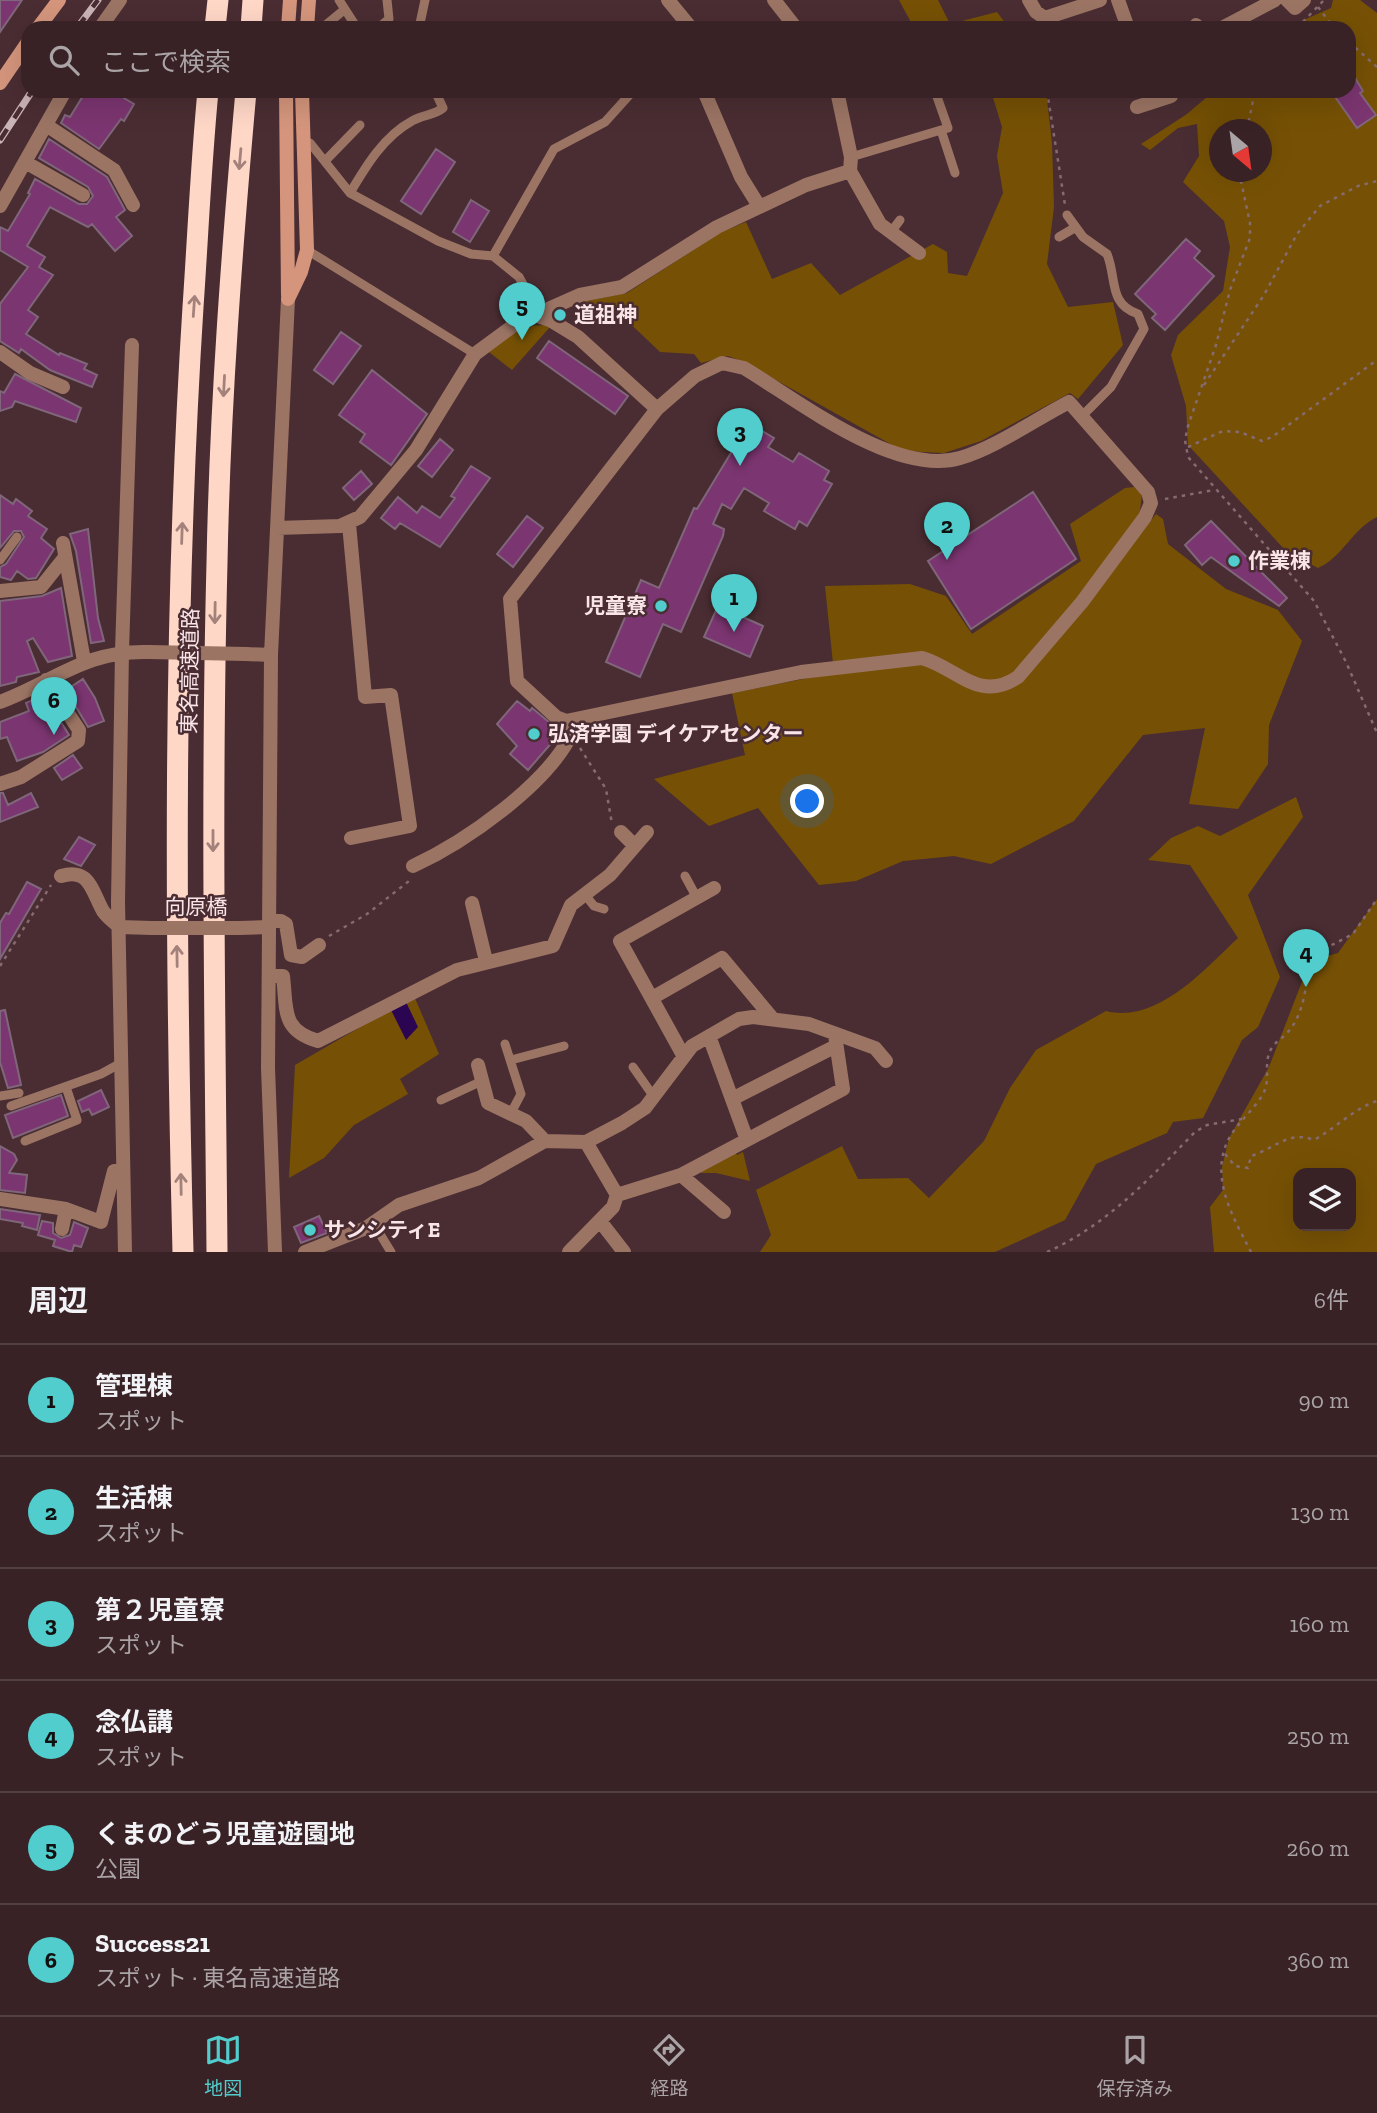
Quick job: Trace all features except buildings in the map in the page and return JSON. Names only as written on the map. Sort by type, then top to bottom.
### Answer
[{"type":"highway","points":[[216,21],[218,0]]},
{"type":"highway","points":[[252,21],[253,0]]},
{"type":"highway","name":"東名高速道路","points":[[183,1252],[176,883],[181,580],[188,391],[208,98]]},
{"type":"highway","name":"東名高速道路","points":[[217,1252],[213,894],[216,573],[230,266],[245,98]]},
{"type":"street","points":[[43,21],[59,0]]},
{"type":"street","points":[[105,21],[120,0]]},
{"type":"street","points":[[288,21],[290,0]]},
{"type":"street","points":[[308,21],[309,0]]},
{"type":"street","points":[[668,0],[685,21]]},
{"type":"street","points":[[774,0],[790,21]]},
{"type":"street","points":[[1029,0],[1036,12],[1045,18],[1100,0]]},
{"type":"street","points":[[1118,0],[1126,21]]},
{"type":"street","points":[[1235,21],[1275,0]]},
{"type":"street","points":[[1287,0],[1295,8],[1304,0]]},
{"type":"street","points":[[0,83],[21,52]]},
{"type":"street","points":[[0,205],[61,98]]},
{"type":"street","points":[[275,1252],[274,1166],[268,1068],[271,655],[288,299],[286,98]]},
{"type":"street","points":[[288,299],[301,272],[307,250],[302,98]]},
{"type":"street","points":[[707,98],[741,177],[759,206]]},
{"type":"street","points":[[838,98],[850,164],[880,224],[919,253]]},
{"type":"street","points":[[1138,107],[1150,98]]},
{"type":"street","points":[[46,124],[114,170],[133,205]]},
{"type":"street","points":[[25,162],[83,195]]},
{"type":"street","points":[[277,528],[349,524],[370,507],[416,450],[475,354],[517,323],[580,295],[622,287],[717,227],[850,164]]},
{"type":"street","points":[[534,315],[550,320],[578,337],[657,409]]},
{"type":"street","points":[[125,1252],[119,927],[122,651],[132,345]]},
{"type":"street","points":[[0,352],[30,373],[63,387]]},
{"type":"street","points":[[732,364],[872,446],[902,458],[935,461],[962,457],[1069,402],[1148,492],[1151,503],[1146,517],[1082,602],[1018,677],[1005,685],[989,688],[970,684],[939,663],[922,658],[801,672],[566,720],[556,718],[517,681],[510,599],[657,409],[711,366],[732,364]]},
{"type":"street","points":[[349,524],[365,697],[391,695],[410,826],[351,838]]},
{"type":"street","points":[[0,591],[41,587],[64,550],[84,661]]},
{"type":"street","points":[[0,702],[84,661],[122,651],[271,655]]},
{"type":"street","points":[[0,784],[21,777],[78,741],[79,730],[46,680]]},
{"type":"street","points":[[411,873],[492,818],[559,756],[572,733],[566,720]]},
{"type":"street","points":[[621,832],[635,846]]},
{"type":"street","points":[[268,976],[283,976],[288,1022],[298,1035],[318,1041],[457,970],[553,947],[571,905],[586,896],[647,832]]},
{"type":"street","points":[[61,876],[77,874],[90,881],[104,912],[119,927]]},
{"type":"street","points":[[683,1055],[620,941],[714,888]]},
{"type":"street","points":[[472,903],[486,961]]},
{"type":"street","points":[[269,924],[281,920],[286,924],[291,955],[302,957],[319,943]]},
{"type":"street","name":"向原橋","points":[[119,927],[239,928],[269,924]]},
{"type":"street","points":[[652,998],[722,958],[773,1019]]},
{"type":"street","points":[[305,1252],[366,1228],[372,1221],[399,1205],[479,1178],[545,1141],[586,1142],[622,1123],[645,1108],[683,1055],[709,1036],[740,1019],[773,1019],[809,1024],[836,1040],[875,1048],[886,1061]]},
{"type":"street","points":[[709,1036],[747,1140]]},
{"type":"street","points":[[732,1099],[836,1040]]},
{"type":"street","points":[[617,1195],[681,1175],[843,1089],[836,1040]]},
{"type":"street","points":[[478,1065],[488,1103],[526,1121],[545,1141]]},
{"type":"street","points":[[569,1252],[613,1207],[617,1195],[586,1142]]},
{"type":"street","points":[[0,1199],[66,1209],[101,1222],[114,1171],[123,1169]]},
{"type":"street","points":[[681,1175],[724,1212]]},
{"type":"street","points":[[62,1230],[66,1209]]},
{"type":"street","points":[[600,1221],[624,1252]]},
{"type":"lane","points":[[339,0],[352,21]]},
{"type":"lane","points":[[387,0],[389,19],[387,21]]},
{"type":"lane","points":[[420,21],[425,0]]},
{"type":"lane","points":[[330,21],[344,9]]},
{"type":"lane","points":[[350,193],[372,156],[398,132],[412,121],[443,108],[438,98]]},
{"type":"lane","points":[[493,256],[554,149],[606,122],[627,98]]},
{"type":"lane","points":[[850,164],[948,128],[937,98]]},
{"type":"lane","points":[[325,161],[360,125]]},
{"type":"lane","points":[[941,130],[955,173]]},
{"type":"lane","points":[[303,144],[310,143],[350,193],[438,241],[471,254],[493,256],[519,277],[531,299],[534,315]]},
{"type":"lane","points":[[1068,215],[1083,237],[1107,254],[1115,294],[1121,306],[1138,314],[1144,329],[1111,387],[1082,416]]},
{"type":"lane","points":[[891,232],[900,220]]},
{"type":"lane","points":[[1059,237],[1076,227]]},
{"type":"lane","points":[[307,250],[475,354]]},
{"type":"lane","points":[[0,561],[17,537]]},
{"type":"lane","points":[[685,876],[696,898]]},
{"type":"lane","points":[[586,896],[594,906],[604,909]]},
{"type":"lane","points":[[505,1044],[521,1094],[511,1113]]},
{"type":"lane","points":[[511,1060],[564,1046]]},
{"type":"lane","points":[[11,1106],[101,1074],[121,1063]]},
{"type":"lane","points":[[633,1066],[654,1097]]},
{"type":"lane","points":[[441,1100],[482,1081]]},
{"type":"lane","points":[[25,1141],[77,1121],[66,1087]]},
{"type":"lane","points":[[0,1096],[19,1093]]},
{"type":"lane","points":[[372,1221],[391,1252]]},
{"type":"path","points":[[1306,21],[1324,0]]},
{"type":"path","points":[[1318,7],[1329,21]]},
{"type":"path","points":[[1356,48],[1377,67]]},
{"type":"path","points":[[1048,98],[1060,186],[1068,215]]},
{"type":"path","points":[[1249,119],[1254,98]]},
{"type":"path","points":[[1200,391],[1264,295],[1297,234],[1320,206],[1358,186],[1377,181]]},
{"type":"path","points":[[1241,182],[1250,223],[1250,239],[1230,290],[1216,345],[1188,426],[1188,457],[1214,490],[1284,564],[1314,601],[1346,662],[1377,733]]},
{"type":"path","points":[[1186,448],[1223,431],[1240,432],[1262,441],[1272,437],[1377,360]]},
{"type":"path","points":[[1162,500],[1214,490]]},
{"type":"path","points":[[576,743],[606,789],[610,807]]},
{"type":"path","points":[[319,943],[367,914],[411,873]]},
{"type":"path","points":[[0,966],[36,905],[61,876]]},
{"type":"path","points":[[1251,1252],[1229,1212],[1223,1190],[1225,1154],[1229,1138],[1262,1097],[1267,1084],[1265,1066],[1268,1055],[1275,1043],[1294,1025],[1306,987],[1299,971],[1305,959],[1353,934],[1377,899]]},
{"type":"path","points":[[1225,1154],[1235,1166],[1248,1168],[1251,1156],[1271,1150],[1287,1138],[1301,1135],[1314,1140],[1365,1105],[1377,1101]]},
{"type":"path","points":[[1047,1252],[1077,1237],[1125,1203],[1195,1132],[1207,1125],[1242,1119]]},
{"type":"shaded area","points":[[899,0],[938,0],[948,21],[910,21]]},
{"type":"shaded area","points":[[1333,0],[1360,0],[1377,13],[1377,517],[1361,528],[1334,557],[1318,568],[1286,551],[1188,445],[1186,406],[1171,355],[1178,335],[1223,291],[1230,247],[1224,221],[1183,182],[1199,156],[1197,124],[1178,128],[1150,150],[1141,144],[1187,114],[1206,98],[1356,98],[1356,21],[1304,21],[1331,8]]},
{"type":"shaded area","points":[[997,12],[1004,21],[962,21]]},
{"type":"shaded area","points":[[993,98],[1047,98],[1052,143],[1054,207],[1047,264],[1068,307],[1113,302],[1123,345],[1078,399],[1070,393],[981,441],[944,453],[903,451],[742,361],[728,356],[701,363],[694,354],[660,352],[619,313],[589,310],[585,301],[627,293],[721,232],[746,222],[772,279],[811,263],[840,295],[933,244],[947,252],[948,273],[967,276],[1003,193],[997,156],[1002,127]]},
{"type":"shaded area","points":[[523,326],[550,327],[512,370],[489,352]]},
{"type":"shaded area","points":[[1134,487],[1142,494],[1139,519],[1127,551],[1156,514],[1163,519],[1168,544],[1226,589],[1278,610],[1302,641],[1269,725],[1268,764],[1238,809],[1189,804],[1205,728],[1143,735],[1074,821],[991,864],[954,856],[903,861],[856,881],[819,885],[758,808],[709,826],[654,779],[745,755],[732,693],[834,673],[825,586],[910,584],[946,596],[972,634],[1081,561],[1070,524],[1125,488]]},
{"type":"shaded area","points":[[1296,797],[1303,817],[1248,895],[1280,977],[1258,1027],[1242,1040],[1203,1118],[1173,1122],[1167,1133],[1096,1164],[1065,1220],[995,1252],[760,1252],[771,1235],[756,1190],[842,1146],[858,1179],[908,1178],[929,1198],[984,1141],[1010,1088],[1036,1050],[1106,1011],[1125,1013],[1143,1010],[1161,1002],[1195,979],[1238,938],[1190,865],[1148,860],[1171,838],[1198,826],[1220,836]]},
{"type":"shaded area","points":[[1377,899],[1377,1252],[1214,1252],[1210,1207],[1223,1190],[1222,1167],[1229,1138],[1269,1067],[1310,961],[1338,953]]},
{"type":"shaded area","points":[[414,996],[439,1054],[400,1079],[408,1094],[354,1125],[324,1158],[289,1178],[295,1065]]},
{"type":"shaded area","points":[[406,1002],[418,1027],[406,1040],[391,1010]]},
{"type":"shaded area","points":[[735,1152],[737,1155],[743,1152],[750,1181],[716,1173],[701,1173],[701,1170]]},
{"type":"railway","points":[[82,21],[98,0]]},
{"type":"railway","points":[[0,140],[27,98]]},
{"type":"place","name":"道祖神","points":[[560,315]]},
{"type":"place","name":"くまのどう児童遊園地","points":[[522,340]]},
{"type":"place","name":"第２児童寮","points":[[740,466]]},
{"type":"place","name":"生活棟","points":[[947,560]]},
{"type":"place","name":"作業棟","points":[[1234,561]]},
{"type":"place","name":"児童寮","points":[[661,606]]},
{"type":"place","name":"管理棟","points":[[734,632]]},
{"type":"place","name":"弘済学園 デイケアセンター","points":[[534,734]]},
{"type":"place","name":"Success21","points":[[54,735]]},
{"type":"place","name":"念仏講","points":[[1306,987]]},
{"type":"place","name":"サンシティE","points":[[310,1230]]}]
